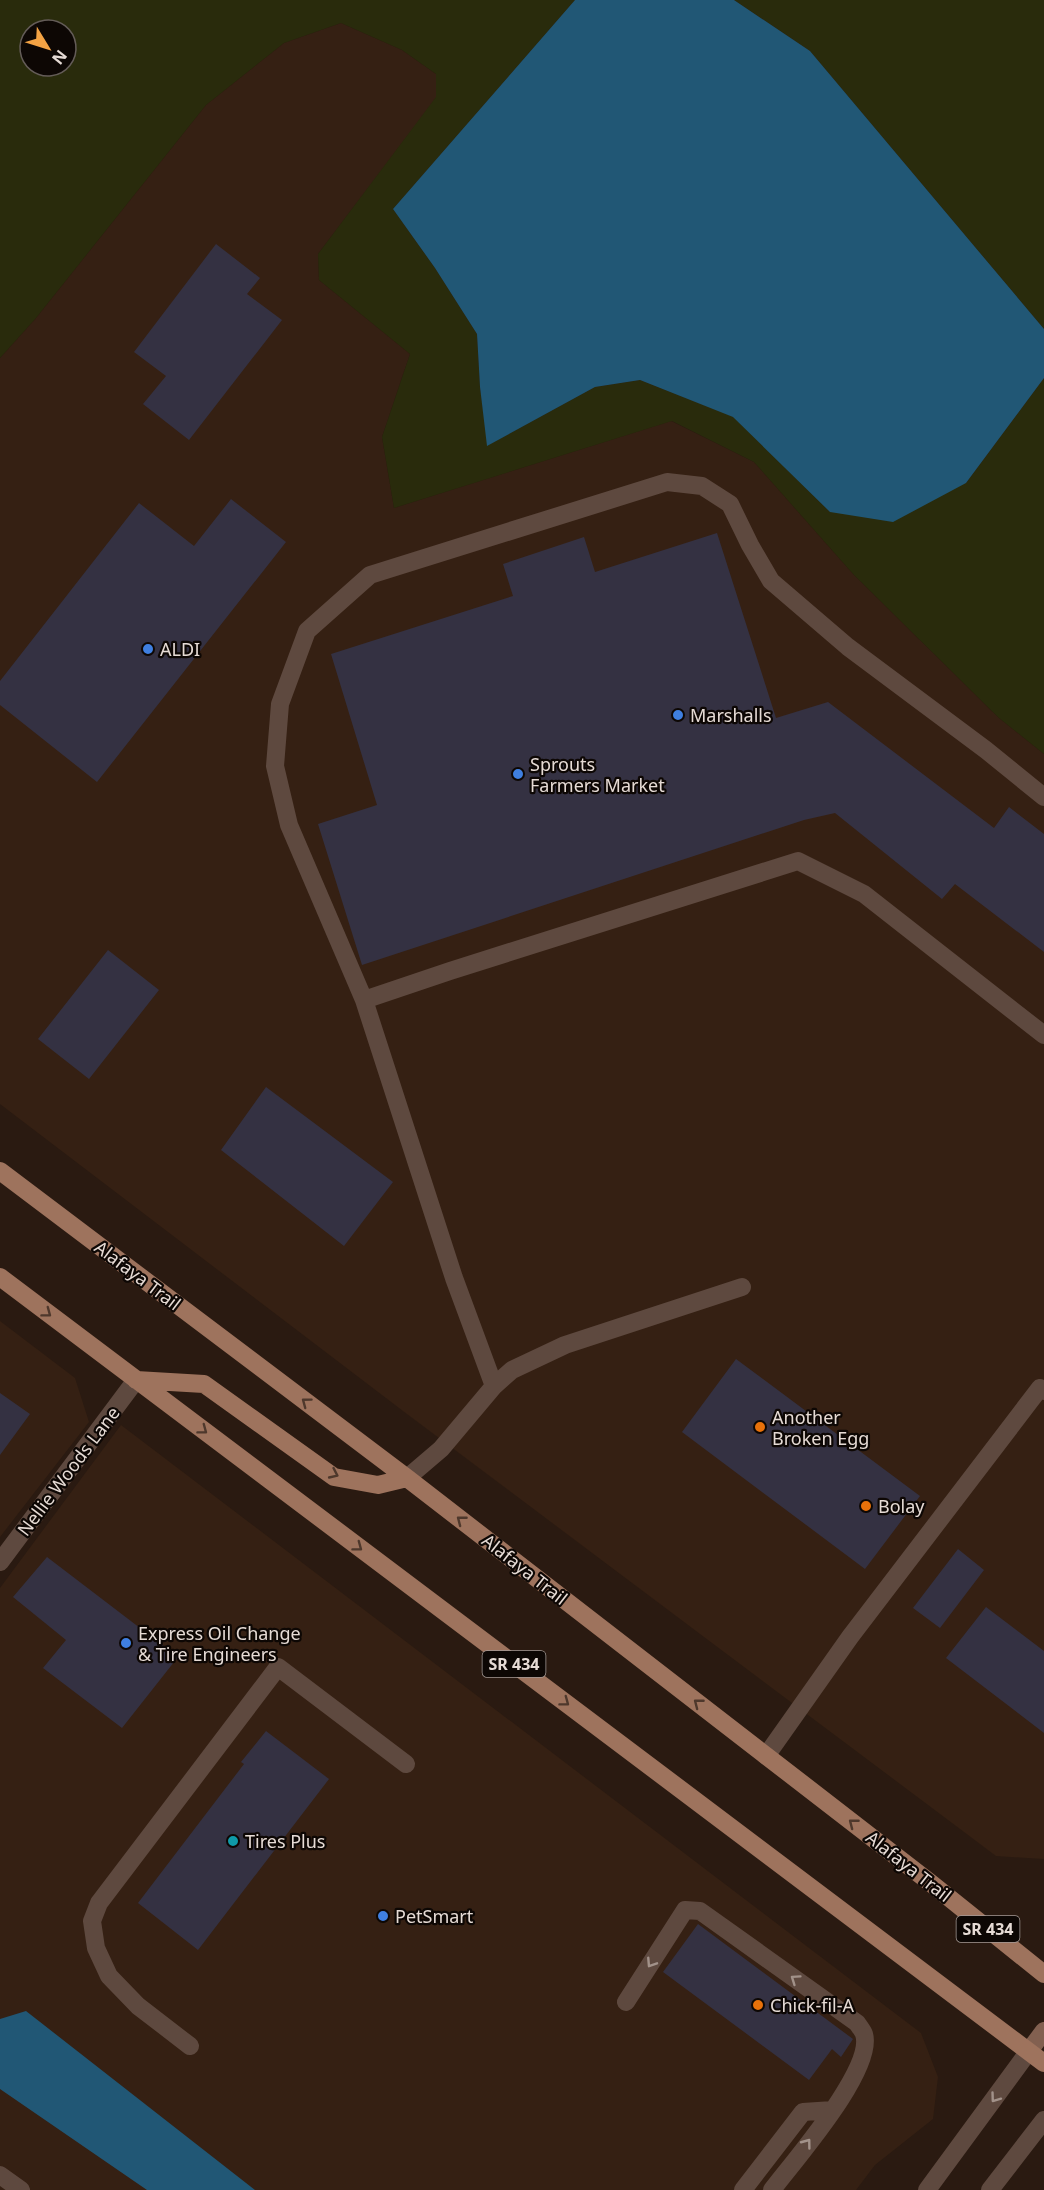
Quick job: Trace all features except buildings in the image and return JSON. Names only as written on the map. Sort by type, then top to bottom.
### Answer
[{"type":"main road","name":"Alafaya Trail","points":[[0,1172],[407,1478],[923,1877],[1044,1974]]},
{"type":"main road","name":"SR 434","points":[[0,1277],[1044,2063]]},
{"type":"main road","points":[[136,1380],[204,1384],[334,1477],[378,1485],[407,1478]]},
{"type":"main road","points":[[1029,2051],[1044,2031]]},
{"type":"street","points":[[494,1386],[454,1278],[363,1000],[289,825],[275,766],[280,704],[307,631],[370,575],[667,482],[702,486],[730,504],[771,581],[848,647],[986,750],[1044,797]]},
{"type":"street","points":[[363,1000],[798,861],[864,894],[1044,1035]]},
{"type":"street","points":[[407,1478],[441,1449],[494,1386],[512,1371],[565,1345],[742,1287]]},
{"type":"street","name":"Nellie Woods Lane","points":[[0,1562],[136,1380]]},
{"type":"street","points":[[766,1756],[850,1637],[1043,1387]]},
{"type":"street","points":[[190,2046],[138,2006],[109,1976],[96,1948],[92,1921],[99,1903],[278,1667],[406,1764]]},
{"type":"street","points":[[626,2002],[685,1910],[700,1911],[857,2023],[865,2035],[863,2053],[845,2095],[772,2190]]},
{"type":"street","points":[[927,2190],[1029,2051]]},
{"type":"street","points":[[743,2190],[803,2112],[833,2109]]},
{"type":"street","points":[[990,2190],[1044,2120]]},
{"type":"street","points":[[0,2175],[21,2190]]},
{"type":"shaded area","points":[[341,23],[402,50],[436,74],[437,97],[318,254],[319,280],[410,354],[382,437],[394,508],[671,421],[754,462],[854,575],[999,718],[1044,754],[1044,1859],[996,1856],[403,1411],[0,1104],[0,358],[36,318],[206,105],[284,43]]},
{"type":"shaded area","points":[[0,1321],[75,1378],[89,1422],[0,1537]]},
{"type":"shaded area","points":[[121,1425],[921,2033],[938,2077],[933,2119],[875,2165],[856,2190],[0,2190],[0,1588]]},
{"type":"green space","points":[[0,0],[575,0],[393,209],[435,268],[477,334],[480,387],[488,445],[595,387],[640,380],[734,417],[830,512],[966,483],[1044,378],[1044,754],[999,718],[854,575],[754,462],[672,421],[394,508],[382,437],[410,354],[319,280],[318,254],[436,97],[436,74],[402,50],[341,23],[284,43],[206,105],[36,318],[0,358]]},
{"type":"green space","points":[[734,0],[1044,0],[1044,329],[810,51]]},
{"type":"water","points":[[575,0],[734,0],[810,51],[1044,329],[1044,378],[966,483],[893,522],[830,512],[733,417],[640,380],[595,387],[487,446],[477,334],[435,268],[393,209]]},
{"type":"water","points":[[26,2011],[255,2190],[147,2190],[0,2089],[0,2019]]},
{"type":"place","name":"ALDI","points":[[148,649]]},
{"type":"place","name":"Marshalls","points":[[678,715]]},
{"type":"place","name":"Sprouts Farmers Market","points":[[518,774]]},
{"type":"place","name":"Another Broken Egg","points":[[760,1427]]},
{"type":"place","name":"Bolay","points":[[866,1506]]},
{"type":"place","name":"Express Oil Change & Tire Engineers","points":[[126,1643]]},
{"type":"place","name":"Tires Plus","points":[[233,1841]]},
{"type":"place","name":"PetSmart","points":[[383,1916]]},
{"type":"place","name":"Chick-fil-A","points":[[758,2005]]}]
